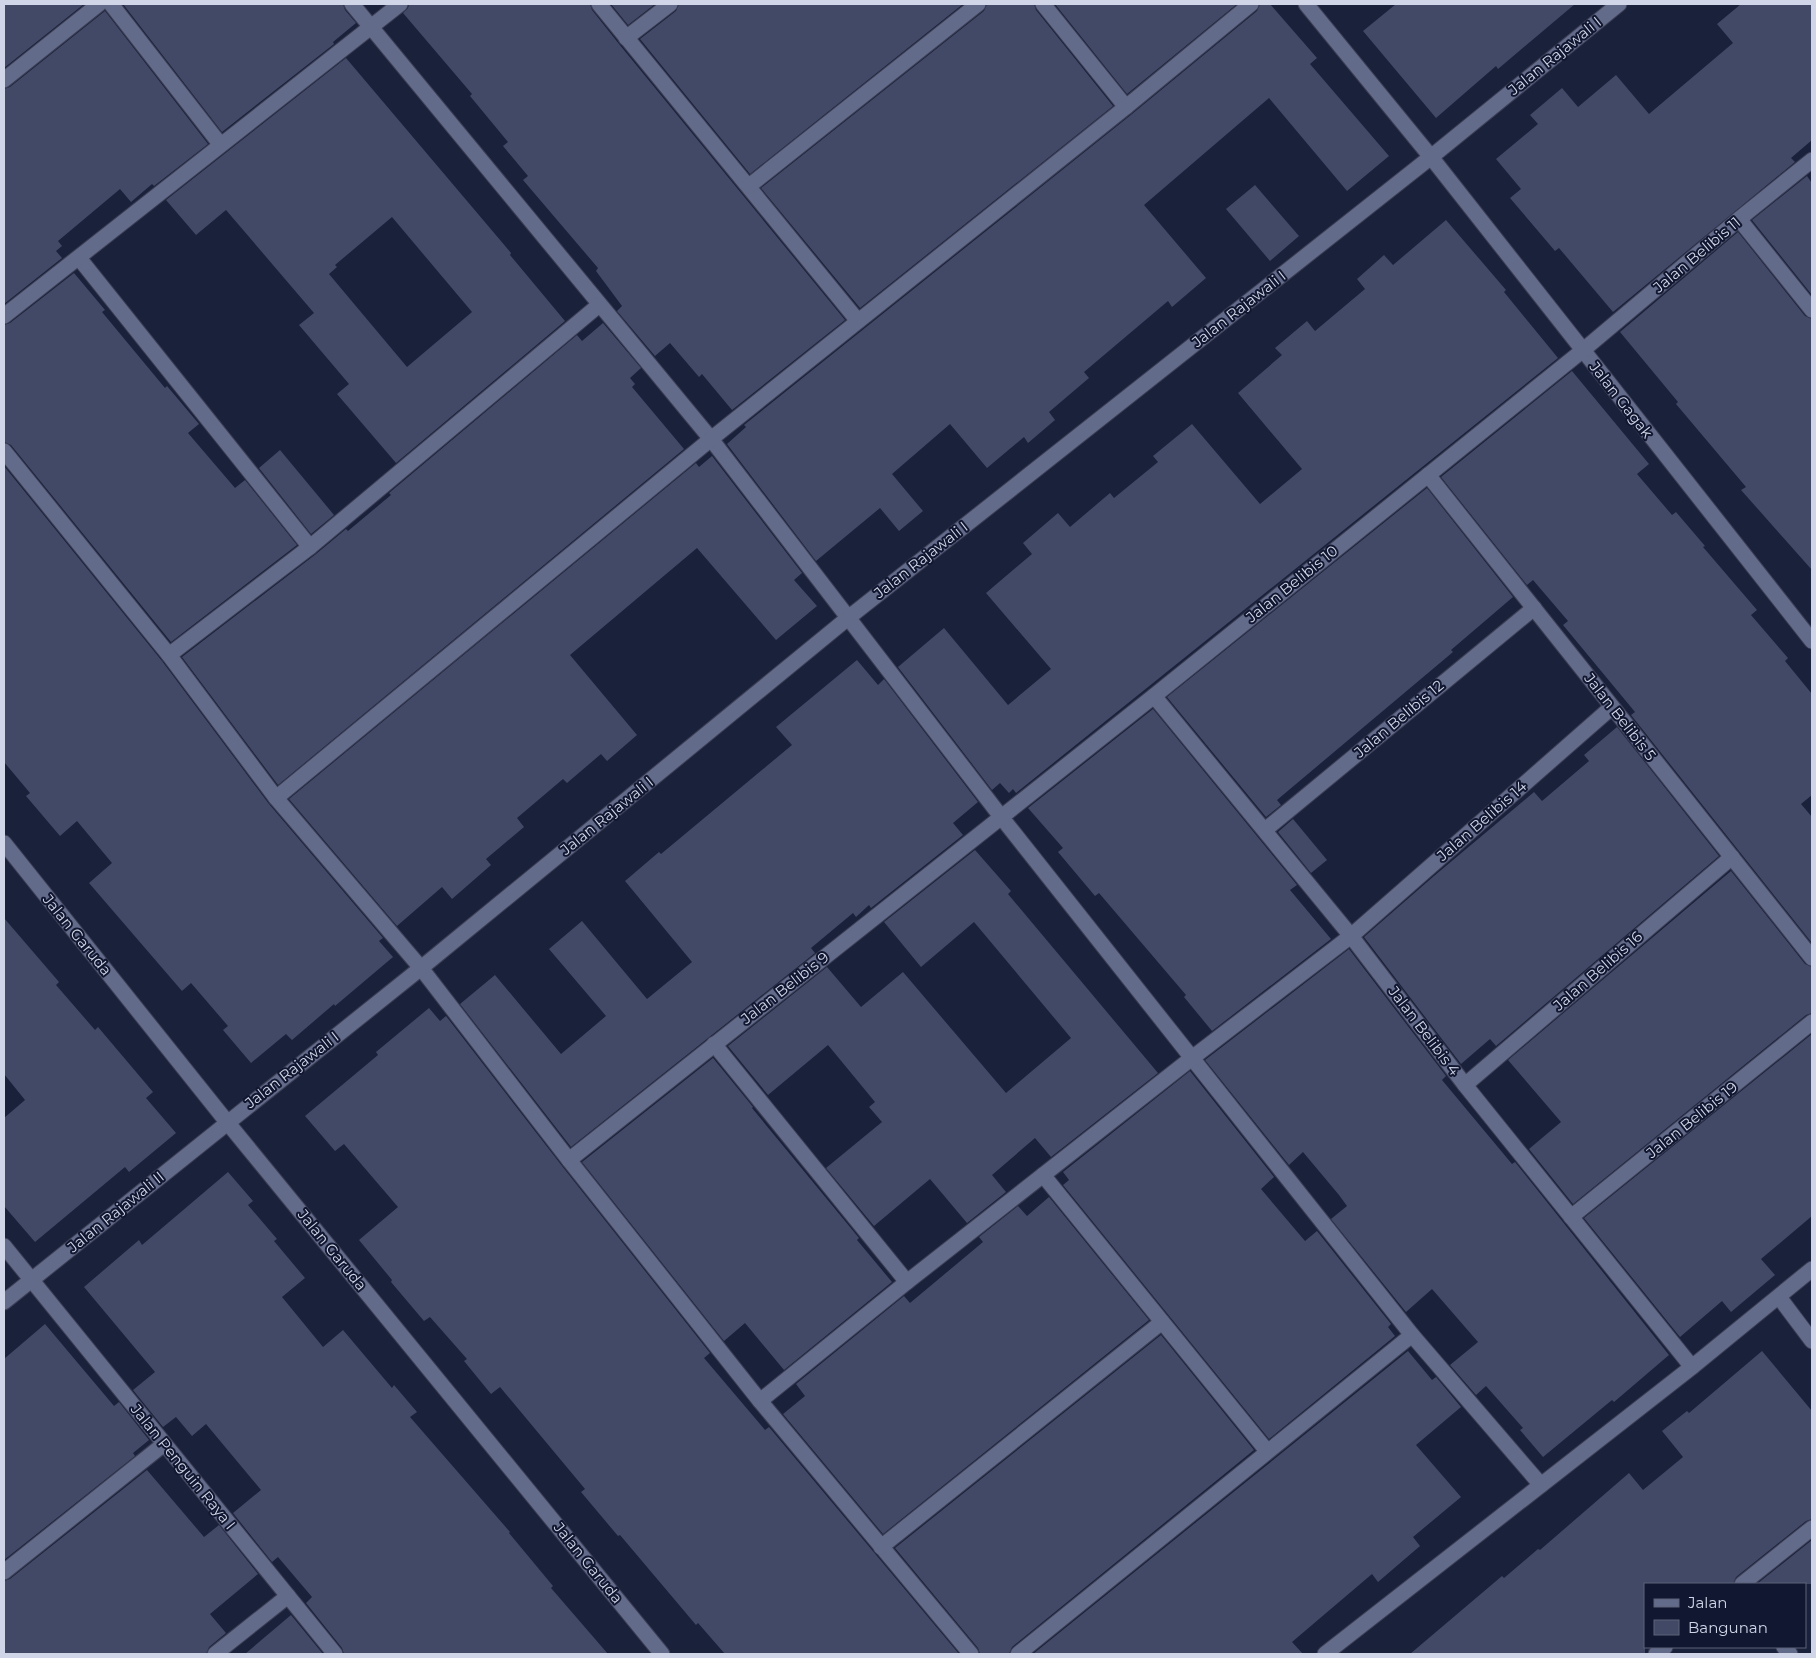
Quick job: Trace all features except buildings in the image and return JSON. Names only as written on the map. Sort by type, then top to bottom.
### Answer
[{"type":"street","points":[[4,80],[99,4]]},
{"type":"street","points":[[111,4],[220,144]]},
{"type":"street","points":[[352,4],[711,439],[1002,818],[1192,1058],[1412,1335],[1541,1485]]},
{"type":"street","points":[[4,316],[400,4]]},
{"type":"street","points":[[598,4],[858,321]]},
{"type":"street","points":[[626,38],[670,4]]},
{"type":"street","points":[[749,186],[978,4]]},
{"type":"street","points":[[1043,4],[1126,107]]},
{"type":"street","points":[[276,798],[711,439],[1126,107],[1250,4]]},
{"type":"street","name":"Jalan Gagak","points":[[1306,4],[1431,157],[1812,641]]},
{"type":"street","name":"Jalan Rajawali I","points":[[227,1122],[421,968],[848,618],[1431,157],[1619,4]]},
{"type":"street","name":"Jalan Belibis 11","points":[[1582,351],[1812,160]]},
{"type":"street","points":[[1739,219],[1812,310]]},
{"type":"street","points":[[78,258],[310,547]]},
{"type":"street","points":[[169,655],[310,547],[599,305]]},
{"type":"street","name":"Jalan Belibis 10","points":[[1002,818],[1582,351]]},
{"type":"street","points":[[4,451],[169,655],[276,798],[421,968],[569,1160],[760,1401],[972,1654]]},
{"type":"street","name":"Jalan Belibis 5","points":[[1428,475],[1812,958]]},
{"type":"street","name":"Jalan Belibis 12","points":[[1265,830],[1534,608]]},
{"type":"street","name":"Jalan Belibis 4","points":[[1154,696],[1351,936],[1465,1086],[1692,1367]]},
{"type":"street","name":"Jalan Belibis 14","points":[[760,1401],[907,1282],[1192,1058],[1351,936],[1612,707]]},
{"type":"street","name":"Jalan Belibis 9","points":[[569,1160],[1002,818]]},
{"type":"street","name":"Jalan Garuda","points":[[4,843],[227,1122],[662,1654]]},
{"type":"street","name":"Jalan Belibis 16","points":[[1465,1086],[1732,857]]},
{"type":"street","name":"Jalan Belibis 19","points":[[1571,1217],[1812,1022]]},
{"type":"street","points":[[714,1044],[907,1282]]},
{"type":"street","name":"Jalan Rajawali II","points":[[4,1302],[227,1122]]},
{"type":"street","points":[[1043,1175],[1267,1451]]},
{"type":"street","name":"Jalan Penguin Raya I","points":[[4,1246],[335,1654]]},
{"type":"street","points":[[1325,1654],[1692,1367],[1812,1269]]},
{"type":"street","points":[[1779,1297],[1812,1341]]},
{"type":"street","points":[[881,1547],[1162,1322]]},
{"type":"street","points":[[1018,1654],[1412,1335]]},
{"type":"street","points":[[4,1572],[164,1444]]},
{"type":"street","points":[[1743,1583],[1812,1528]]},
{"type":"street","points":[[215,1654],[288,1596]]}]
